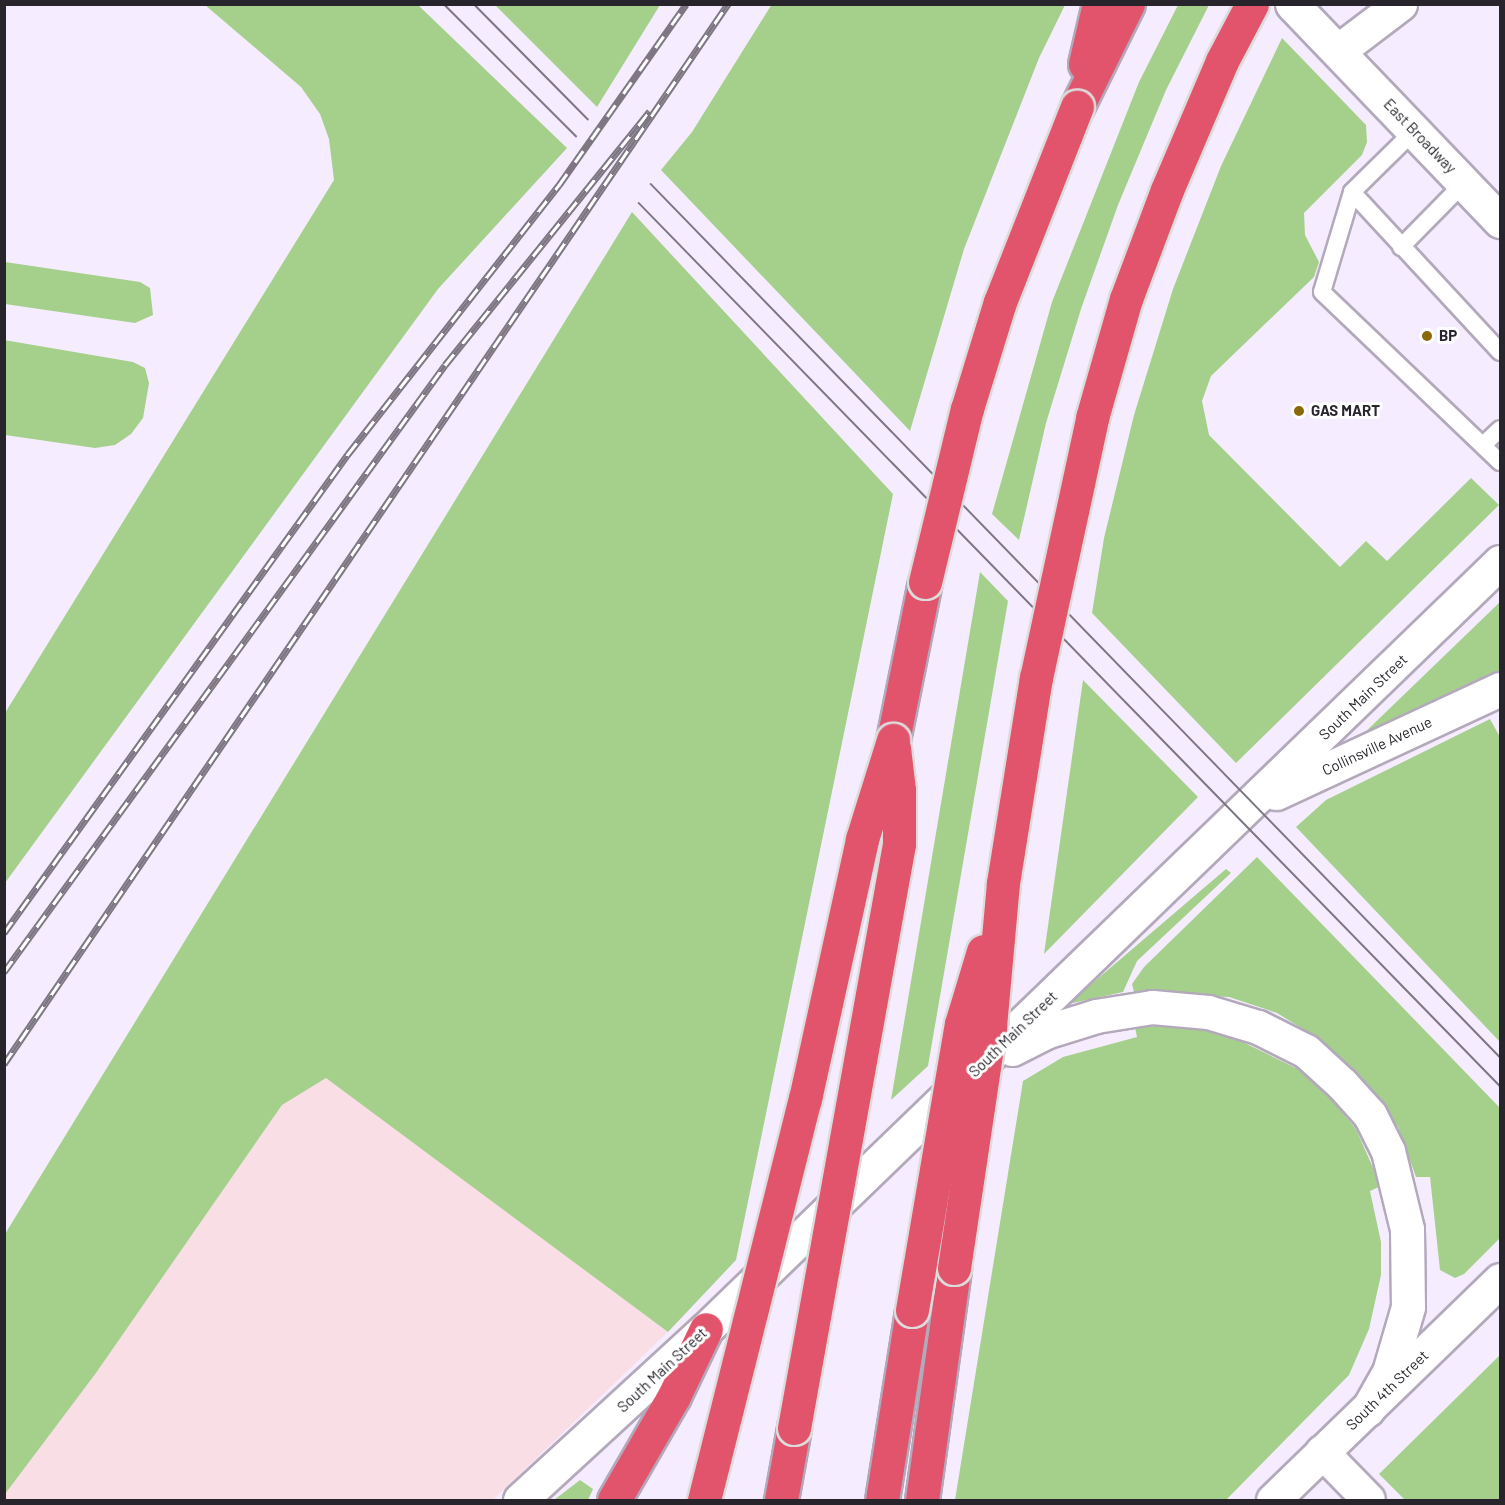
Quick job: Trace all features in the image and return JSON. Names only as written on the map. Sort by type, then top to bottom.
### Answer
[{"type":"highway","points":[[1077,107],[1099,4]]},
{"type":"highway","points":[[704,1500],[799,1122],[862,838],[892,740],[967,409],[1000,302],[1077,107],[1128,4]]},
{"type":"highway","points":[[922,1500],[990,1026],[1003,884],[1036,678],[1092,418],[1126,299],[1167,190],[1222,61],[1252,4]]},
{"type":"highway","points":[[781,1500],[899,844],[899,790],[892,740]]},
{"type":"highway","points":[[882,1500],[961,1024],[1003,884]]},
{"type":"highway","points":[[614,1500],[674,1396],[706,1329]]},
{"type":"main road","name":"East Broadway","points":[[1292,4],[1500,221]]},
{"type":"main road","points":[[1338,51],[1400,4]]},
{"type":"main road","name":"South Main Street","points":[[520,1500],[706,1329],[1253,804],[1500,562]]},
{"type":"main road","name":"Collinsville Avenue","points":[[1253,804],[1500,689]]},
{"type":"main road","points":[[984,1062],[1046,1032],[1096,1016],[1152,1007],[1208,1012],[1258,1027],[1306,1052],[1342,1084],[1370,1115],[1388,1150],[1407,1229],[1406,1317],[1389,1372],[1368,1409]]},
{"type":"main road","name":"South 4th Street","points":[[1273,1500],[1326,1456],[1368,1409],[1494,1290]]},
{"type":"street","points":[[1326,1456],[1368,1500]]},
{"type":"lane","points":[[1415,130],[1352,192],[1322,292],[1500,462]]},
{"type":"lane","points":[[1401,247],[1464,183]]},
{"type":"lane","points":[[1352,192],[1401,247],[1498,344]]},
{"type":"lane","points":[[1483,445],[1500,429]]},
{"type":"shaded area","points":[[326,1077],[668,1332],[493,1500],[5,1500],[4,1494],[96,1373],[282,1105]]},
{"type":"green space","points":[[772,4],[1065,5],[1039,58],[964,249],[910,431],[661,170],[692,132]]},
{"type":"green space","points":[[205,5],[418,5],[567,148],[438,289],[5,883],[5,713],[334,180],[329,139],[320,114],[301,87]]},
{"type":"green space","points":[[495,5],[660,5],[597,107]]},
{"type":"green space","points":[[1178,5],[1209,5],[1166,90],[1118,205],[1081,309],[1046,423],[1019,540],[992,514],[1052,302],[1139,82]]},
{"type":"green space","points":[[1282,38],[1366,125],[1367,142],[1362,155],[1304,213],[1305,235],[1319,262],[1314,277],[1211,376],[1202,401],[1209,435],[1340,567],[1366,541],[1387,561],[1471,478],[1499,505],[1236,763],[1092,613],[1104,538],[1134,415],[1173,289],[1221,166]]},
{"type":"green space","points":[[632,212],[893,494],[736,1260],[668,1332],[326,1078],[282,1105],[96,1373],[5,1494],[5,1234]]},
{"type":"green space","points":[[5,262],[140,282],[150,288],[153,315],[135,323],[5,304]]},
{"type":"green space","points":[[4,340],[133,362],[145,368],[149,383],[143,418],[131,434],[115,445],[95,448],[5,435]]},
{"type":"green space","points":[[980,572],[1008,601],[928,1066],[891,1100]]},
{"type":"green space","points":[[1500,602],[1500,670],[1359,738]]},
{"type":"green space","points":[[1083,680],[1198,797],[1044,954]]},
{"type":"green space","points":[[1490,719],[1500,737],[1500,1042],[1296,827],[1326,800]]},
{"type":"green space","points":[[1257,857],[1500,1108],[1500,1238],[1464,1274],[1455,1278],[1440,1270],[1430,1177],[1416,1177],[1398,1127],[1366,1083],[1319,1039],[1277,1013],[1229,997],[1134,992],[1132,984],[1144,967]]},
{"type":"green space","points":[[1226,869],[1231,873],[1137,961],[1123,992],[1068,1004]]},
{"type":"green space","points":[[1179,1026],[1222,1032],[1300,1070],[1324,1090],[1356,1129],[1381,1186],[1370,1191],[1381,1242],[1381,1275],[1369,1329],[1349,1375],[1226,1500],[955,1500],[1023,1081],[1063,1057],[1137,1037],[1135,1027]]},
{"type":"green space","points":[[1500,1355],[1500,1500],[1405,1500],[1379,1474]]},
{"type":"green space","points":[[580,1480],[593,1489],[588,1500],[554,1500]]},
{"type":"tram line","points":[[444,4],[576,136]]},
{"type":"tram line","points":[[474,4],[588,119]]},
{"type":"tram line","points":[[651,184],[1500,1057]]},
{"type":"tram line","points":[[639,203],[1500,1086]]},
{"type":"railway","points":[[4,933],[348,454],[559,185],[686,4]]},
{"type":"railway","points":[[4,1064],[728,4]]},
{"type":"railway","points":[[4,972],[445,365],[650,111]]},
{"type":"place","name":"BP","points":[[1427,336]]},
{"type":"place","name":"GAS MART","points":[[1299,411]]}]
